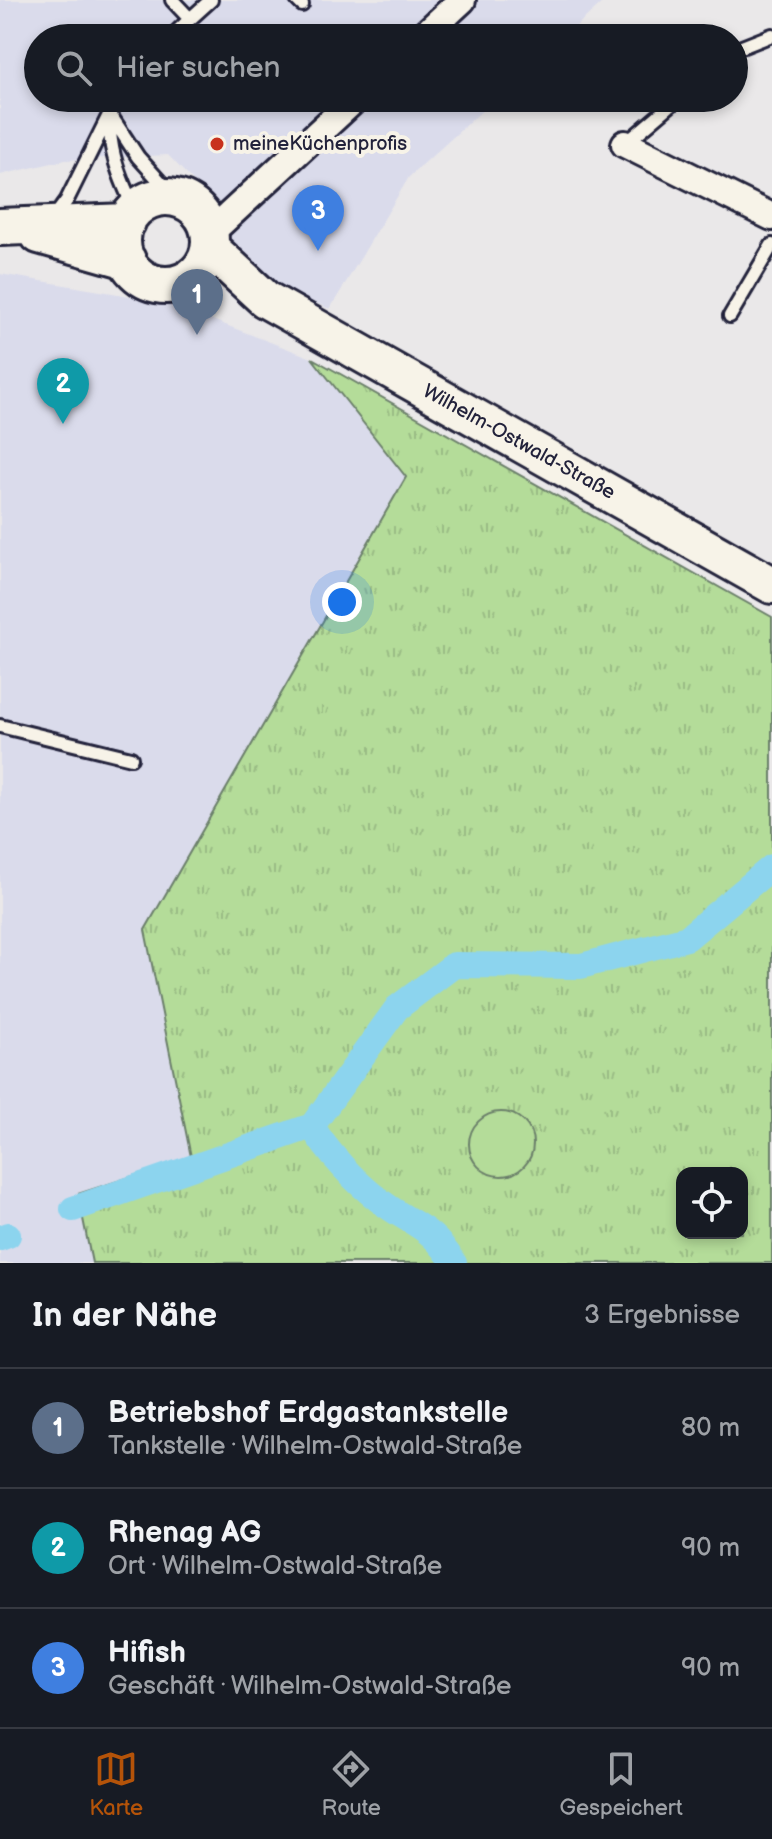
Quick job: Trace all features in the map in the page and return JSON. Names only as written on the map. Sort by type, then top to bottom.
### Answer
[{"type":"street","points":[[433,24],[450,4]]},
{"type":"street","points":[[21,227],[127,260],[143,278],[167,285],[179,283],[200,270],[210,241],[342,112]]},
{"type":"street","points":[[625,144],[772,217]]},
{"type":"street","points":[[21,227],[131,216],[160,198],[175,198],[198,211],[210,241]]},
{"type":"street","points":[[127,260],[123,234],[131,216]]},
{"type":"street","name":"Wilhelm-Ostwald-Straße","points":[[210,241],[265,299],[772,585]]},
{"type":"street","name":"Wilhelm-Ostwald-Straße","points":[[179,283],[265,299]]},
{"type":"lane","points":[[172,0],[190,19]]},
{"type":"lane","points":[[185,24],[211,0]]},
{"type":"lane","points":[[748,44],[772,35]]},
{"type":"lane","points":[[625,144],[663,112]]},
{"type":"lane","points":[[110,113],[138,157],[175,198]]},
{"type":"lane","points":[[110,113],[109,132],[131,216]]},
{"type":"lane","points":[[21,227],[67,200],[110,113]]},
{"type":"lane","points":[[730,316],[772,245]]},
{"type":"lane","points":[[0,726],[131,758]]},
{"type":"shaded area","points":[[0,0],[605,0],[578,24],[24,24],[24,112],[481,112],[409,177],[330,309],[240,272],[217,206],[168,155],[65,160],[0,175]]},
{"type":"shaded area","points":[[0,274],[165,302],[312,358],[406,476],[145,930],[191,1157],[79,1194],[92,1263],[0,1263]]},
{"type":"green space","points":[[312,358],[772,617],[772,1263],[92,1263],[78,1194],[191,1157],[145,930],[406,477]]},
{"type":"green space","points":[[501,1112],[513,1114],[524,1121],[531,1132],[531,1156],[524,1167],[513,1174],[501,1176],[489,1174],[478,1167],[471,1156],[469,1144],[471,1132],[478,1121],[489,1114]]},
{"type":"waterway","points":[[312,1126],[397,1008],[454,965],[581,966],[687,938],[772,867]]},
{"type":"waterway","points":[[312,1126],[351,1176],[391,1209],[437,1240],[454,1263]]},
{"type":"waterway","points":[[73,1209],[312,1126]]},
{"type":"waterway","points":[[0,1238],[8,1235]]},
{"type":"place","name":"meineKüchenprofis","points":[[217,144]]},
{"type":"place","name":"Hifish","points":[[318,251]]},
{"type":"place","name":"Betriebshof Erdgastankstelle","points":[[197,335]]},
{"type":"place","name":"Rhenag AG","points":[[63,424]]}]
